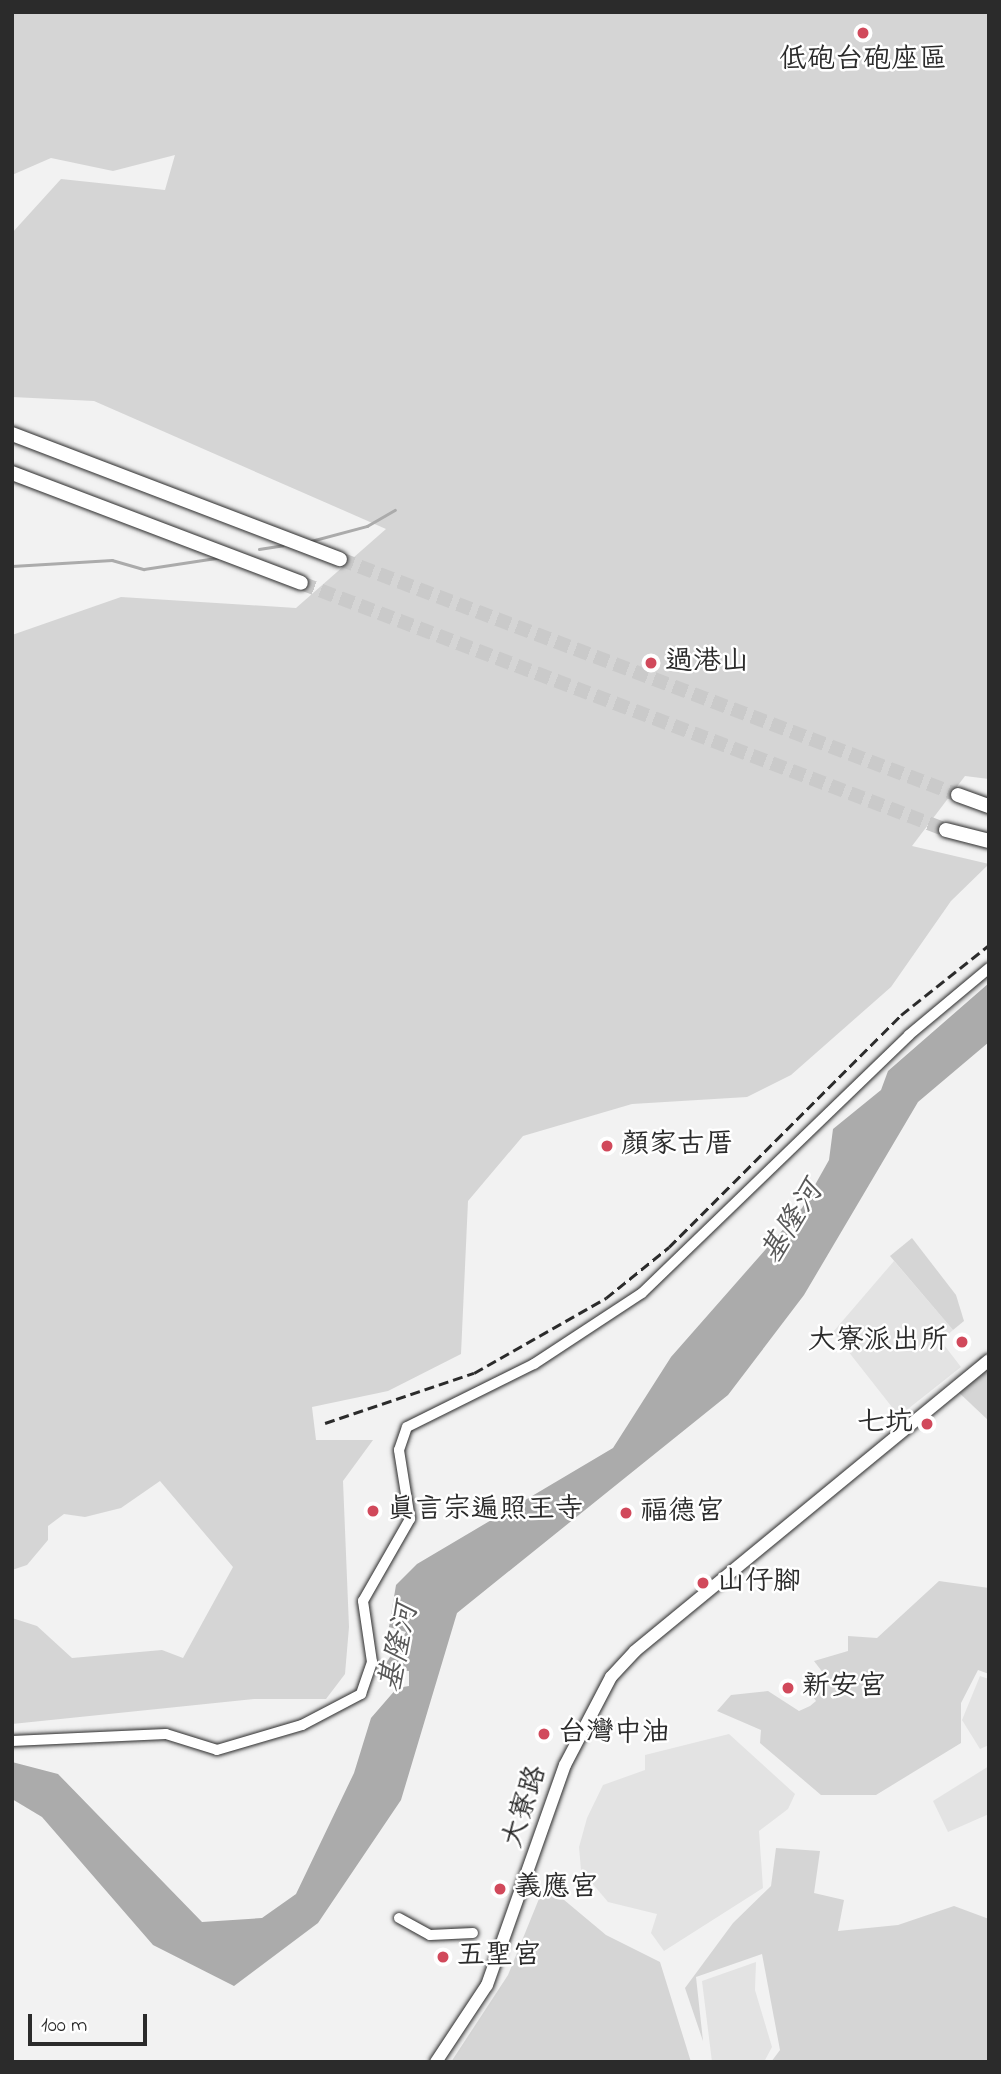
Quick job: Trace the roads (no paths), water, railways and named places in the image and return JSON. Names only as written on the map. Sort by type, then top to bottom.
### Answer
[{"type":"highway","points":[[12,434],[340,559]]},
{"type":"highway","points":[[12,473],[301,583]]},
{"type":"highway","points":[[958,795],[988,806]]},
{"type":"highway","points":[[946,830],[984,840]]},
{"type":"main road","name":"大寮路","points":[[444,2062],[492,1990],[521,1922],[578,1737],[592,1703],[635,1651],[989,1360]]},
{"type":"main road","name":"大寮路","points":[[436,2062],[487,1985],[572,1756]]},
{"type":"street","points":[[12,1741],[166,1734],[217,1750],[248,1745],[302,1726],[361,1694],[368,1683],[372,1662],[363,1601],[410,1519],[399,1450],[407,1427],[534,1364],[642,1293],[909,1035],[989,968]]},
{"type":"street","points":[[399,1918],[430,1935],[473,1933]]},
{"type":"water","name":"基隆河","points":[[989,983],[989,1042],[918,1102],[804,1295],[728,1395],[457,1613],[401,1800],[318,1923],[234,1986],[153,1945],[42,1817],[12,1799],[12,1762],[58,1774],[202,1922],[262,1918],[296,1894],[354,1773],[371,1718],[397,1688],[409,1686],[409,1671],[383,1668],[406,1632],[389,1627],[396,1585],[417,1564],[613,1448],[671,1357],[802,1208],[829,1160],[833,1129],[881,1090],[888,1071]]},
{"type":"waterway","points":[[311,541],[367,526],[395,510]]},
{"type":"waterway","points":[[259,549],[283,545]]},
{"type":"waterway","points":[[12,566],[112,560],[144,569],[217,558]]},
{"type":"tunnel","points":[[340,559],[958,795]]},
{"type":"tunnel","points":[[301,583],[946,830]]},
{"type":"railway","points":[[325,1423],[474,1373],[606,1298],[669,1247],[901,1015],[989,945]]},
{"type":"place","name":"低砲台砲座區","points":[[863,33]]},
{"type":"place","name":"過港山","points":[[651,663]]},
{"type":"place","name":"顏家古厝","points":[[607,1146]]},
{"type":"place","name":"大寮派出所","points":[[962,1342]]},
{"type":"place","name":"七坑","points":[[927,1424]]},
{"type":"place","name":"真言宗遍照王寺","points":[[373,1511]]},
{"type":"place","name":"福德宮","points":[[626,1513]]},
{"type":"place","name":"山仔腳","points":[[703,1583]]},
{"type":"place","name":"新安宮","points":[[788,1688]]},
{"type":"place","name":"台灣中油","points":[[544,1734]]},
{"type":"place","name":"義應宮","points":[[500,1889]]},
{"type":"place","name":"五聖宮","points":[[443,1957]]}]
